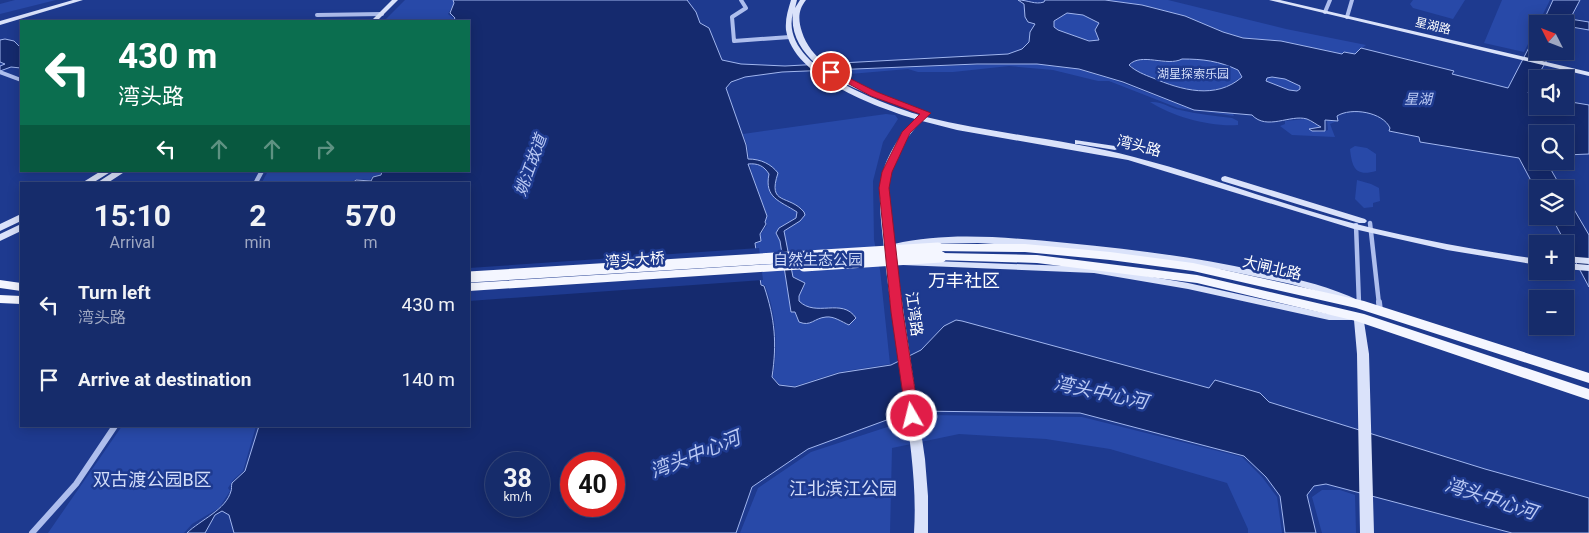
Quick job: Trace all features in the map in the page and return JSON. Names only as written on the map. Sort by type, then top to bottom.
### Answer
[{"type":"main road","name":"大闸北路","points":[[803,260],[939,252],[1037,259],[1197,279],[1359,311],[1380,312],[1589,378]]},
{"type":"main road","name":"湾头大桥","points":[[470,277],[803,260]]},
{"type":"main road","name":"湾头大桥","points":[[470,287],[803,260]]},
{"type":"main road","points":[[0,284],[20,287]]},
{"type":"main road","points":[[0,299],[20,300]]},
{"type":"main road","name":"大闸北路","points":[[1359,311],[1589,395]]},
{"type":"street","points":[[0,18],[65,0]]},
{"type":"street","points":[[0,23],[80,0]]},
{"type":"street","points":[[377,16],[388,0]]},
{"type":"street","points":[[317,15],[377,16],[395,0]]},
{"type":"street","points":[[741,0],[746,8],[732,17],[734,41],[790,37]]},
{"type":"street","name":"湾头路","points":[[794,0],[788,12],[787,26],[790,37],[799,53],[874,94],[924,115]]},
{"type":"street","name":"湾头路","points":[[803,0],[798,5],[795,18],[798,35],[812,60],[818,70],[858,94],[976,131],[1133,159],[1356,223],[1529,255]]},
{"type":"street","name":"星湖路","points":[[1272,0],[1326,10]]},
{"type":"street","name":"星湖路","points":[[1290,0],[1372,21],[1589,69]]},
{"type":"street","points":[[1326,10],[1330,0]]},
{"type":"street","points":[[1347,15],[1352,0]]},
{"type":"street","name":"星湖路","points":[[1551,62],[1589,74]]},
{"type":"street","points":[[0,72],[20,80]]},
{"type":"street","name":"江湾路","points":[[921,533],[920,482],[915,435],[901,340],[884,188],[887,172],[906,132],[924,115]]},
{"type":"street","points":[[88,182],[106,172]]},
{"type":"street","points":[[103,182],[120,172]]},
{"type":"street","points":[[0,228],[20,218]]},
{"type":"street","points":[[1356,223],[1359,311],[1363,354],[1368,533]]},
{"type":"street","points":[[1370,226],[1380,312]]},
{"type":"street","name":"湾头路","points":[[1370,226],[1497,257],[1529,261]]},
{"type":"street","points":[[0,238],[20,227]]},
{"type":"street","points":[[938,239],[1080,246],[1212,264],[1336,292],[1359,311],[1329,317],[1188,286],[1094,270],[900,263],[896,246],[938,239]]},
{"type":"street","points":[[1574,263],[1589,261]]},
{"type":"street","points":[[1574,265],[1589,268]]},
{"type":"street","points":[[32,533],[76,484],[114,427]]},
{"type":"green space","points":[[15,0],[56,0],[0,14],[0,4]]},
{"type":"green space","points":[[405,0],[453,0],[454,3],[448,14],[453,20],[385,20]]},
{"type":"green space","points":[[1105,0],[1168,0],[1286,29],[1366,45],[1355,54],[1344,52],[1342,54],[1281,41],[1243,38],[1185,16],[1142,5]]},
{"type":"green space","points":[[1413,0],[1465,0],[1453,19],[1413,8],[1410,4]]},
{"type":"green space","points":[[1502,0],[1550,0],[1542,15],[1529,15],[1529,42],[1524,52],[1484,43]]},
{"type":"green space","points":[[1067,13],[1083,15],[1099,23],[1095,30],[1099,40],[1089,41],[1054,27],[1054,21]]},
{"type":"green space","name":"湖星探索乐园","points":[[1182,59],[1205,60],[1227,64],[1241,72],[1241,77],[1221,88],[1210,90],[1186,89],[1140,73],[1130,65],[1140,60],[1170,62]]},
{"type":"green space","points":[[1038,64],[1077,69],[1111,79],[1194,110],[1178,108],[1109,81],[1098,81],[1053,70],[1009,66],[953,72],[918,72],[908,69],[850,74],[842,70],[970,65]]},
{"type":"green space","points":[[1267,78],[1285,79],[1300,86],[1300,89],[1297,91],[1289,90],[1266,81]]},
{"type":"green space","points":[[1150,102],[1206,115],[1232,118],[1238,121],[1238,125],[1204,123],[1192,120]]},
{"type":"green space","points":[[1203,112],[1233,114],[1234,116]]},
{"type":"green space","name":"自然生态公园","points":[[886,114],[895,115],[898,119],[883,142],[873,181],[874,240],[880,270],[890,364],[839,372],[795,386],[779,384],[773,377],[776,354],[774,320],[765,285],[762,285],[756,243],[761,241],[761,234],[767,225],[765,222],[767,216],[752,174],[743,134]]},
{"type":"green space","points":[[1306,119],[1321,127],[1309,129],[1318,132],[1328,130],[1327,120],[1337,121],[1330,124],[1335,137],[1292,135],[1280,126],[1285,124],[1285,121]]},
{"type":"green space","points":[[1355,146],[1367,148],[1376,154],[1376,171],[1363,173],[1356,169],[1352,161],[1350,149]]},
{"type":"green space","points":[[267,172],[381,172],[380,175],[372,177],[370,180],[356,179],[352,182],[262,182]]},
{"type":"green space","points":[[1357,180],[1379,188],[1380,201],[1373,203],[1373,207],[1364,208],[1355,199]]},
{"type":"green space","name":"江北滨江公园","points":[[924,415],[1082,417],[1242,457],[1262,477],[1277,497],[1282,533],[1248,533],[1248,529],[1227,483],[1110,449],[1046,439],[959,434],[892,448],[890,533],[740,533],[758,488],[811,452]]},
{"type":"green space","name":"双古渡公园B区","points":[[121,427],[256,427],[243,471],[233,480],[228,488],[230,491],[219,508],[192,524],[184,533],[48,533]]},
{"type":"green space","points":[[1322,490],[1340,490],[1355,495],[1356,533],[1322,533],[1312,497]]},
{"type":"water","points":[[453,0],[687,0],[696,12],[700,23],[709,28],[722,60],[741,64],[785,66],[1008,54],[1022,49],[1029,42],[1030,32],[1035,24],[1028,22],[1025,17],[1024,4],[1018,0],[1038,3],[1045,0],[1105,0],[1142,5],[1185,16],[1243,38],[1281,41],[1342,54],[1344,52],[1355,54],[1361,48],[1454,71],[1452,74],[1508,88],[1529,47],[1529,60],[1547,60],[1541,70],[1529,70],[1529,115],[1574,115],[1574,102],[1589,105],[1589,154],[1574,155],[1574,125],[1529,125],[1529,170],[1551,170],[1557,180],[1531,180],[1519,158],[1420,142],[1419,137],[1389,131],[1390,128],[1381,118],[1366,113],[1343,113],[1337,116],[1338,121],[1325,120],[1325,131],[1312,131],[1309,129],[1321,127],[1307,119],[1265,122],[1258,120],[1252,115],[1194,110],[1123,82],[1079,69],[1037,64],[977,64],[782,72],[745,77],[731,82],[726,88],[746,145],[748,159],[761,161],[775,170],[778,173],[775,183],[777,195],[804,212],[805,215],[800,221],[784,231],[793,277],[805,283],[799,296],[799,301],[813,308],[844,309],[856,318],[849,325],[829,317],[810,323],[803,323],[799,322],[795,312],[791,312],[780,241],[776,233],[779,228],[796,218],[797,212],[771,194],[768,182],[769,174],[765,169],[755,164],[748,164],[767,216],[766,224],[760,234],[761,241],[755,243],[761,285],[764,286],[773,320],[775,342],[772,377],[779,385],[795,387],[839,373],[891,365],[921,350],[944,326],[956,320],[962,321],[1209,388],[1215,380],[1260,393],[1269,402],[1485,469],[1589,498],[1589,533],[1512,533],[1326,484],[1314,486],[1307,495],[1316,533],[1285,533],[1280,496],[1266,477],[1244,456],[1080,413],[911,411],[808,449],[752,487],[736,533],[234,533],[229,515],[222,511],[215,515],[205,533],[187,533],[224,504],[228,498],[232,483],[245,471],[259,427],[470,427],[470,182],[354,182],[356,180],[371,181],[373,177],[381,175],[382,172],[470,172],[470,20],[454,20],[455,18],[450,13],[454,3]],"holes":[[[1067,13],[1083,15],[1099,23],[1095,30],[1099,40],[1089,41],[1054,27],[1054,21]],[[1147,59],[1169,61],[1204,60],[1231,67],[1238,70],[1242,77],[1221,89],[1198,91],[1175,86],[1140,73],[1129,65],[1134,61]],[[1272,77],[1285,79],[1300,86],[1300,89],[1297,91],[1289,90],[1266,81],[1267,78]]]},
{"type":"water","points":[[1553,0],[1580,0],[1572,15],[1546,15]]},
{"type":"water","points":[[1574,20],[1589,22],[1589,30],[1574,27]]},
{"type":"water","points":[[0,40],[14,41],[20,47],[20,68],[11,67],[0,71],[0,66],[5,64],[0,62]]},
{"type":"water","points":[[1574,209],[1589,235],[1589,287],[1574,259],[1574,235],[1561,235],[1556,225],[1574,225]]},
{"type":"pier","points":[[759,248],[763,280],[470,301],[470,268]]},
{"type":"district","name":"万丰社区","points":[[964,281]]},
{"type":"route","points":[[831,72],[874,94],[926,113],[906,132],[887,172],[884,188],[897,312],[912,416]]},
{"type":"water label","name":"星湖","points":[[1418,99]]},
{"type":"water label","name":"姚江故道","points":[[530,165]]},
{"type":"water label","name":"湾头中心河","points":[[1101,392]]},
{"type":"water label","name":"湾头中心河","points":[[695,454]]},
{"type":"water label","name":"湾头中心河","points":[[1491,498]]}]
